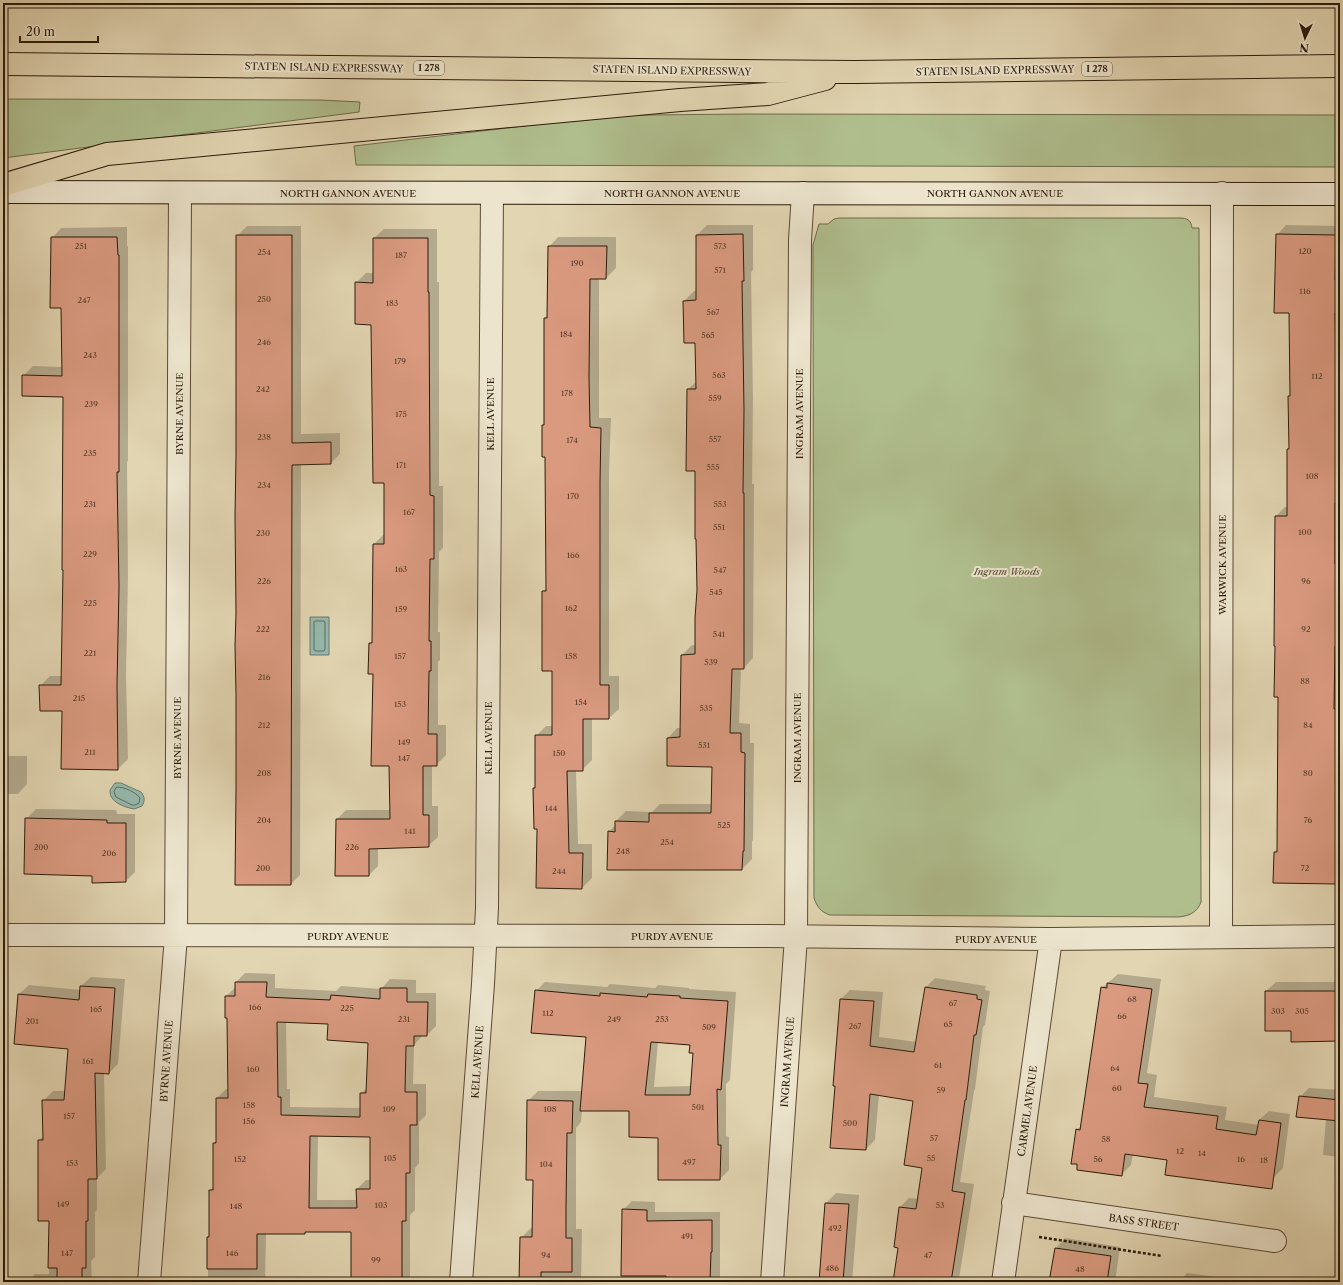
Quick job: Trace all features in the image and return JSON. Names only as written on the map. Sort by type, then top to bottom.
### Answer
[{"type":"highway","name":"STATEN ISLAND EXPRESSWAY","points":[[3,64],[854,72],[1340,66]]},
{"type":"highway","points":[[3,185],[108,154],[673,100],[768,94],[854,72]]},
{"type":"street","name":"NORTH GANNON AVENUE","points":[[3,192],[1340,194]]},
{"type":"street","name":"BYRNE AVENUE","points":[[149,1282],[176,936],[180,192]]},
{"type":"street","name":"KELL AVENUE","points":[[461,1282],[486,936],[492,193]]},
{"type":"street","name":"INGRAM AVENUE","points":[[772,1282],[796,937],[800,240],[803,193]]},
{"type":"street","name":"WARWICK AVENUE","points":[[1221,937],[1222,193]]},
{"type":"street","name":"PURDY AVENUE","points":[[3,935],[1051,939],[1340,936]]},
{"type":"street","name":"CARMEL AVENUE","points":[[1002,1282],[1051,939]]},
{"type":"street","name":"BASS STREET","points":[[1013,1203],[1275,1241]]},
{"type":"path","points":[[1039,1237],[1162,1256]]},
{"type":"green space","points":[[3,99],[320,100],[360,102],[359,112],[3,158]]},
{"type":"green space","points":[[746,114],[1340,115],[1340,167],[356,165],[354,146],[601,117]]},
{"type":"green space","name":"Ingram Woods","points":[[1182,218],[1189,221],[1192,228],[1199,228],[1201,902],[1197,909],[1192,913],[1186,916],[1178,917],[830,915],[822,911],[816,904],[814,898],[813,245],[819,224],[828,224],[834,219]]},
{"type":"water","points":[[310,617],[329,617],[329,655],[310,655]]},
{"type":"water","points":[[115,783],[121,783],[141,792],[144,799],[142,806],[134,809],[126,807],[115,801],[110,794],[110,790]]},
{"type":"building","points":[[743,234],[744,669],[732,669],[730,733],[741,733],[741,752],[745,753],[744,851],[742,870],[607,870],[608,831],[615,832],[615,821],[649,822],[649,813],[711,813],[712,767],[667,766],[667,738],[680,737],[681,655],[695,654],[697,590],[695,471],[686,471],[687,389],[696,389],[695,343],[684,343],[683,301],[696,300],[696,235]]},
{"type":"building","points":[[1276,234],[1336,235],[1335,280],[1337,280],[1337,313],[1335,313],[1338,450],[1337,503],[1335,503],[1337,646],[1335,646],[1334,709],[1338,709],[1337,884],[1273,883],[1274,852],[1277,852],[1278,697],[1274,697],[1275,516],[1287,516],[1287,449],[1289,449],[1288,396],[1290,396],[1289,313],[1274,313]]},
{"type":"building","points":[[236,235],[292,235],[292,443],[331,442],[331,464],[292,465],[291,885],[235,885]]},
{"type":"building","points":[[51,237],[117,237],[119,255],[119,472],[117,472],[119,587],[117,685],[118,770],[61,769],[62,711],[40,711],[39,685],[61,685],[63,570],[63,397],[22,396],[22,375],[62,376],[61,308],[50,308]]},
{"type":"building","points":[[373,238],[428,238],[430,495],[434,496],[434,559],[430,559],[429,641],[431,641],[431,671],[429,671],[428,734],[437,734],[437,766],[423,766],[423,815],[429,815],[429,847],[369,849],[369,876],[335,876],[336,819],[390,819],[389,766],[371,766],[373,674],[368,674],[369,643],[372,643],[373,544],[384,544],[384,483],[373,483],[371,325],[355,324],[355,282],[373,283]]},
{"type":"building","points":[[548,246],[607,246],[606,279],[590,279],[589,378],[590,427],[601,428],[600,685],[609,685],[609,719],[583,719],[583,771],[567,771],[569,853],[583,853],[582,889],[536,888],[537,829],[534,829],[533,788],[535,788],[535,735],[552,735],[552,671],[542,671],[542,591],[546,591],[545,457],[542,457],[542,425],[544,425],[544,318],[547,318]]},
{"type":"building","points":[[25,818],[107,820],[107,823],[126,823],[126,882],[92,883],[92,876],[24,874]]},
{"type":"building","points":[[235,982],[267,982],[266,997],[330,1000],[331,995],[380,999],[380,988],[407,988],[407,1002],[428,1002],[427,1036],[414,1036],[414,1046],[406,1046],[405,1092],[417,1092],[417,1125],[410,1125],[410,1173],[406,1173],[406,1221],[402,1221],[402,1282],[351,1282],[351,1232],[257,1234],[257,1269],[207,1269],[209,1190],[213,1190],[213,1143],[216,1143],[216,1098],[228,1098],[227,1018],[225,1018],[225,996],[235,996]],"holes":[[[277,1022],[328,1024],[327,1040],[368,1043],[366,1093],[360,1093],[360,1117],[281,1115],[281,1097],[278,1097]],[[310,1136],[370,1137],[370,1189],[356,1189],[357,1208],[309,1208]]]},
{"type":"building","points":[[1107,983],[1152,989],[1138,1083],[1148,1084],[1144,1107],[1218,1116],[1216,1129],[1256,1135],[1259,1120],[1281,1123],[1272,1189],[1165,1175],[1167,1160],[1125,1154],[1122,1176],[1077,1170],[1077,1164],[1071,1164],[1076,1129],[1080,1130],[1101,987],[1107,988]]},
{"type":"building","points":[[80,986],[115,988],[109,1074],[95,1073],[97,1179],[88,1179],[86,1268],[82,1268],[82,1282],[57,1282],[57,1268],[48,1268],[49,1221],[38,1221],[38,1140],[43,1140],[42,1100],[64,1100],[68,1049],[14,1044],[18,994],[79,1000]]},
{"type":"building","points":[[925,987],[977,995],[977,999],[982,1000],[976,1035],[974,1035],[952,1191],[965,1193],[951,1282],[893,1282],[898,1248],[894,1247],[899,1207],[916,1209],[922,1168],[904,1165],[913,1101],[870,1094],[866,1150],[830,1148],[840,999],[874,1001],[870,1046],[914,1052]]},
{"type":"building","points":[[535,990],[600,996],[600,993],[647,997],[648,994],[728,1001],[721,1090],[717,1089],[718,1145],[721,1145],[720,1180],[658,1180],[658,1138],[629,1137],[629,1111],[580,1111],[586,1037],[531,1033]],"holes":[[[651,1042],[690,1045],[689,1053],[693,1053],[690,1095],[645,1095]]]},
{"type":"building","points":[[1265,991],[1340,991],[1340,1041],[1291,1042],[1291,1031],[1265,1031]]},
{"type":"building","points":[[1299,1096],[1340,1100],[1340,1121],[1296,1117]]},
{"type":"building","points":[[527,1100],[573,1101],[572,1133],[567,1133],[566,1209],[566,1238],[572,1238],[572,1272],[541,1272],[541,1282],[519,1282],[520,1237],[532,1237],[533,1180],[526,1180]]},
{"type":"building","points":[[825,1203],[849,1204],[843,1282],[819,1282]]},
{"type":"building","points":[[622,1209],[647,1210],[647,1221],[712,1220],[710,1282],[666,1282],[666,1276],[621,1276]]},
{"type":"building","points":[[1055,1248],[1111,1256],[1107,1282],[1049,1282]]}]
